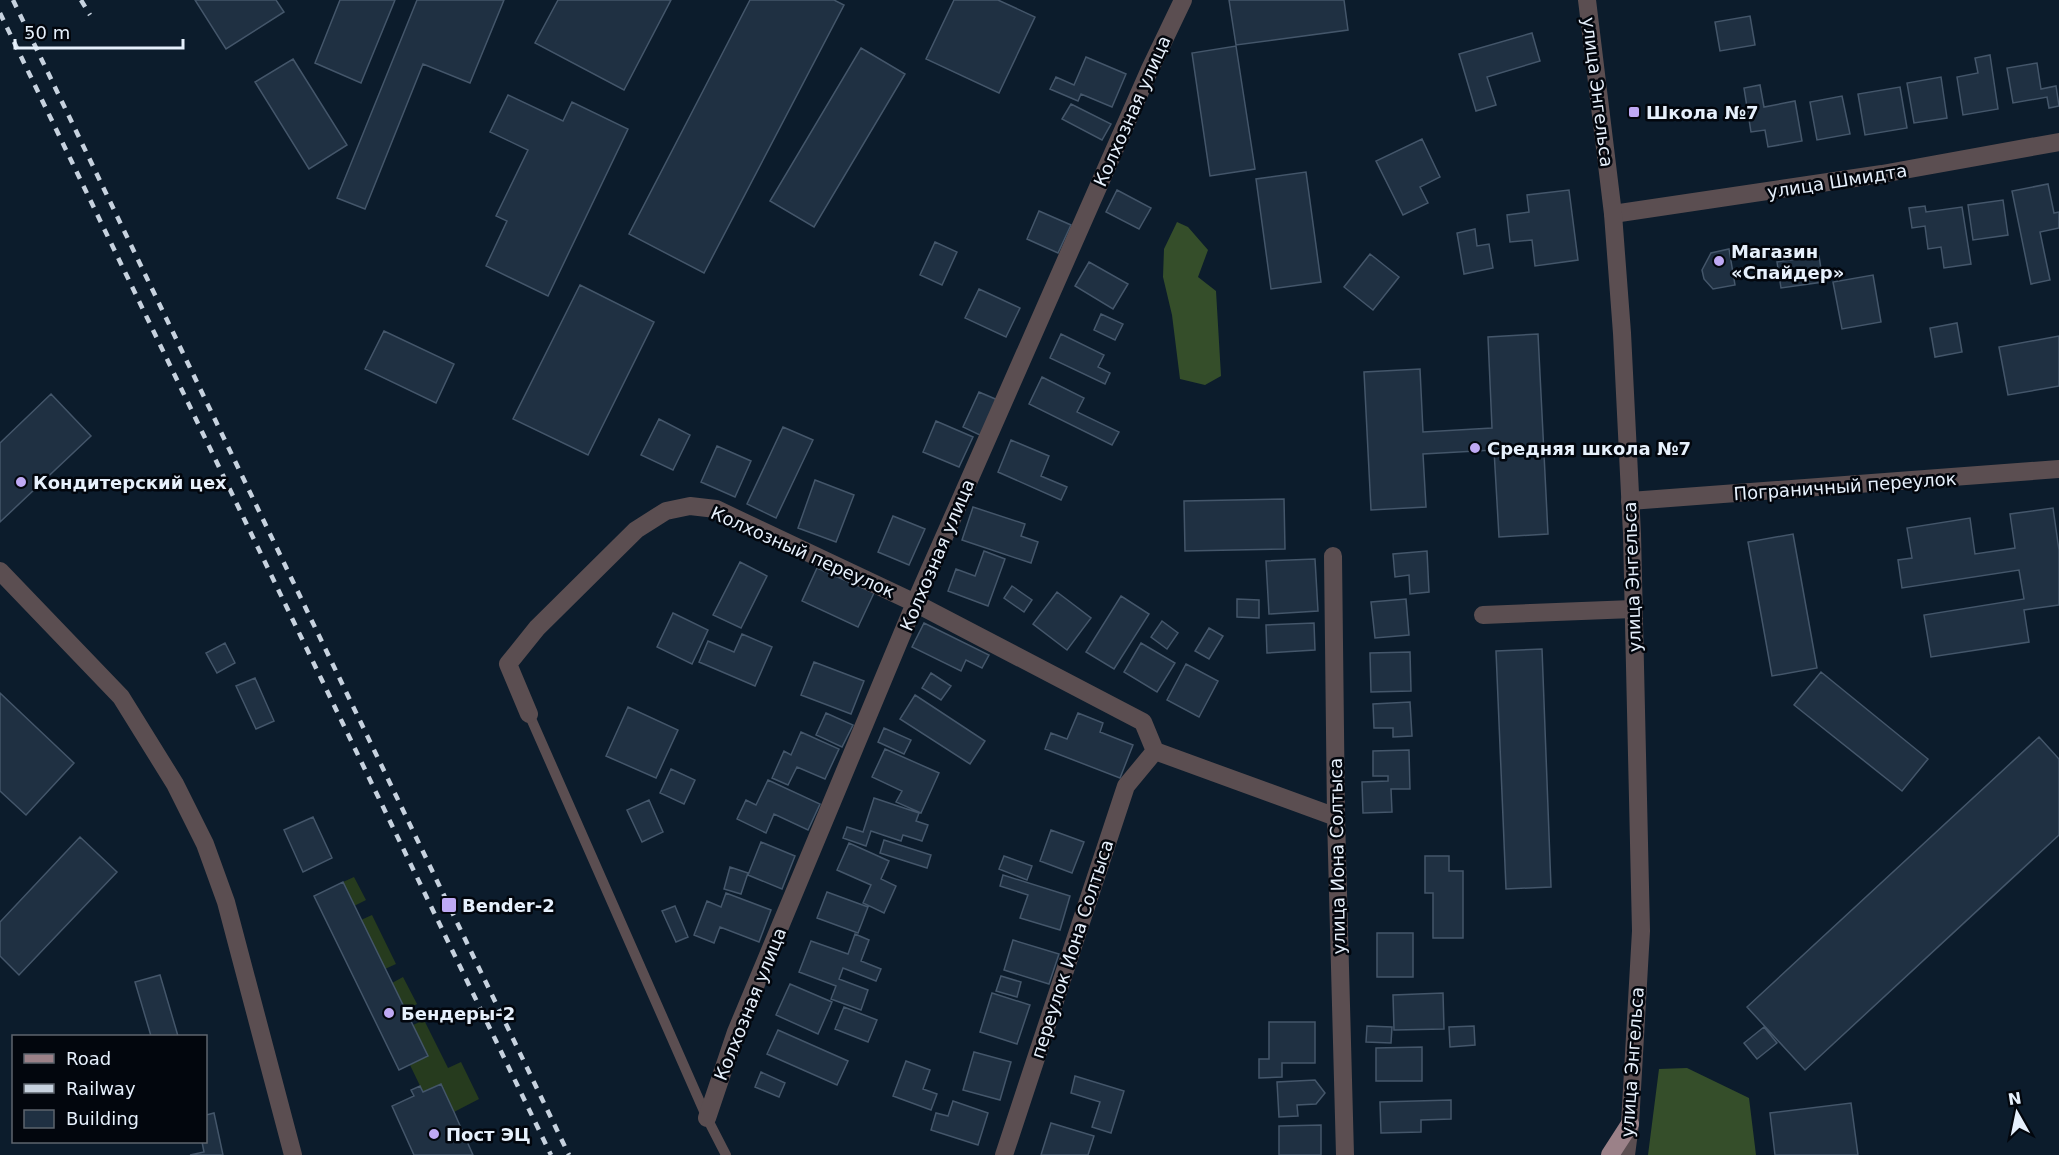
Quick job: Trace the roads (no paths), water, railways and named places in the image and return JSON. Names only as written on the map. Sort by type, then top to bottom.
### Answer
[{"type":"main road","points":[[1610,1155],[1630,1124]]},
{"type":"street","name":"Колхозная улица","points":[[707,1118],[736,1032],[915,603],[1145,80],[1183,0]]},
{"type":"street","name":"улица Энгельса","points":[[1587,0],[1613,214],[1630,501],[1641,931],[1630,1124],[1626,1155]]},
{"type":"street","name":"улица Шмидта","points":[[1613,214],[1882,174],[2059,142]]},
{"type":"street","name":"Пограничный переулок","points":[[1630,501],[2059,469]]},
{"type":"street","name":"Колхозный переулок","points":[[529,714],[508,664],[537,628],[636,530],[666,511],[690,506],[716,509],[915,603],[1143,722],[1155,751]]},
{"type":"street","name":"улица Иона Солтыса","points":[[1333,556],[1336,817],[1346,1155]]},
{"type":"street","points":[[0,571],[121,697],[175,784],[205,844],[226,903],[293,1155]]},
{"type":"street","points":[[1483,615],[1633,609]]},
{"type":"street","points":[[1155,751],[1336,817]]},
{"type":"street","name":"переулок Иона Солтыса","points":[[1004,1155],[1126,786],[1155,751]]},
{"type":"lane","points":[[529,714],[707,1118],[726,1155]]},
{"type":"railway","points":[[13,0],[569,1155]]},
{"type":"railway","points":[[81,0],[90,15]]},
{"type":"railway","points":[[0,13],[551,1155]]},
{"type":"place","name":"Школа №7","points":[[1634,112]]},
{"type":"place","name":"Магазин «Спайдер»","points":[[1719,261]]},
{"type":"place","name":"Средняя школа №7","points":[[1475,448]]},
{"type":"place","name":"Кондитерский цех","points":[[21,482]]},
{"type":"place","name":"Bender-2","points":[[449,905]]},
{"type":"place","name":"Бендеры-2","points":[[389,1013]]},
{"type":"place","name":"Пост ЭЦ","points":[[434,1134]]}]
